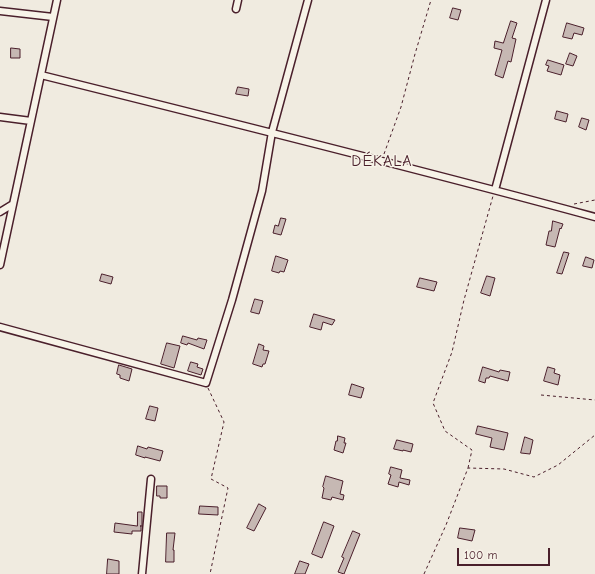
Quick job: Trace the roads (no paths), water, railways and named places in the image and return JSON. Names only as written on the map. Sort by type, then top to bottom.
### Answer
[{"type":"street","points":[[0,265],[57,0]]},
{"type":"street","points":[[236,9],[238,0]]},
{"type":"street","points":[[0,327],[206,383],[232,300],[262,191],[272,132],[308,0]]},
{"type":"street","points":[[495,190],[546,0]]},
{"type":"street","points":[[0,11],[53,18]]},
{"type":"street","points":[[41,75],[272,132],[595,217]]},
{"type":"street","points":[[0,117],[31,121]]},
{"type":"street","points":[[0,212],[13,204]]},
{"type":"street","points":[[142,574],[151,479]]},
{"type":"district","name":"DÉKALA","points":[[382,161]]}]
